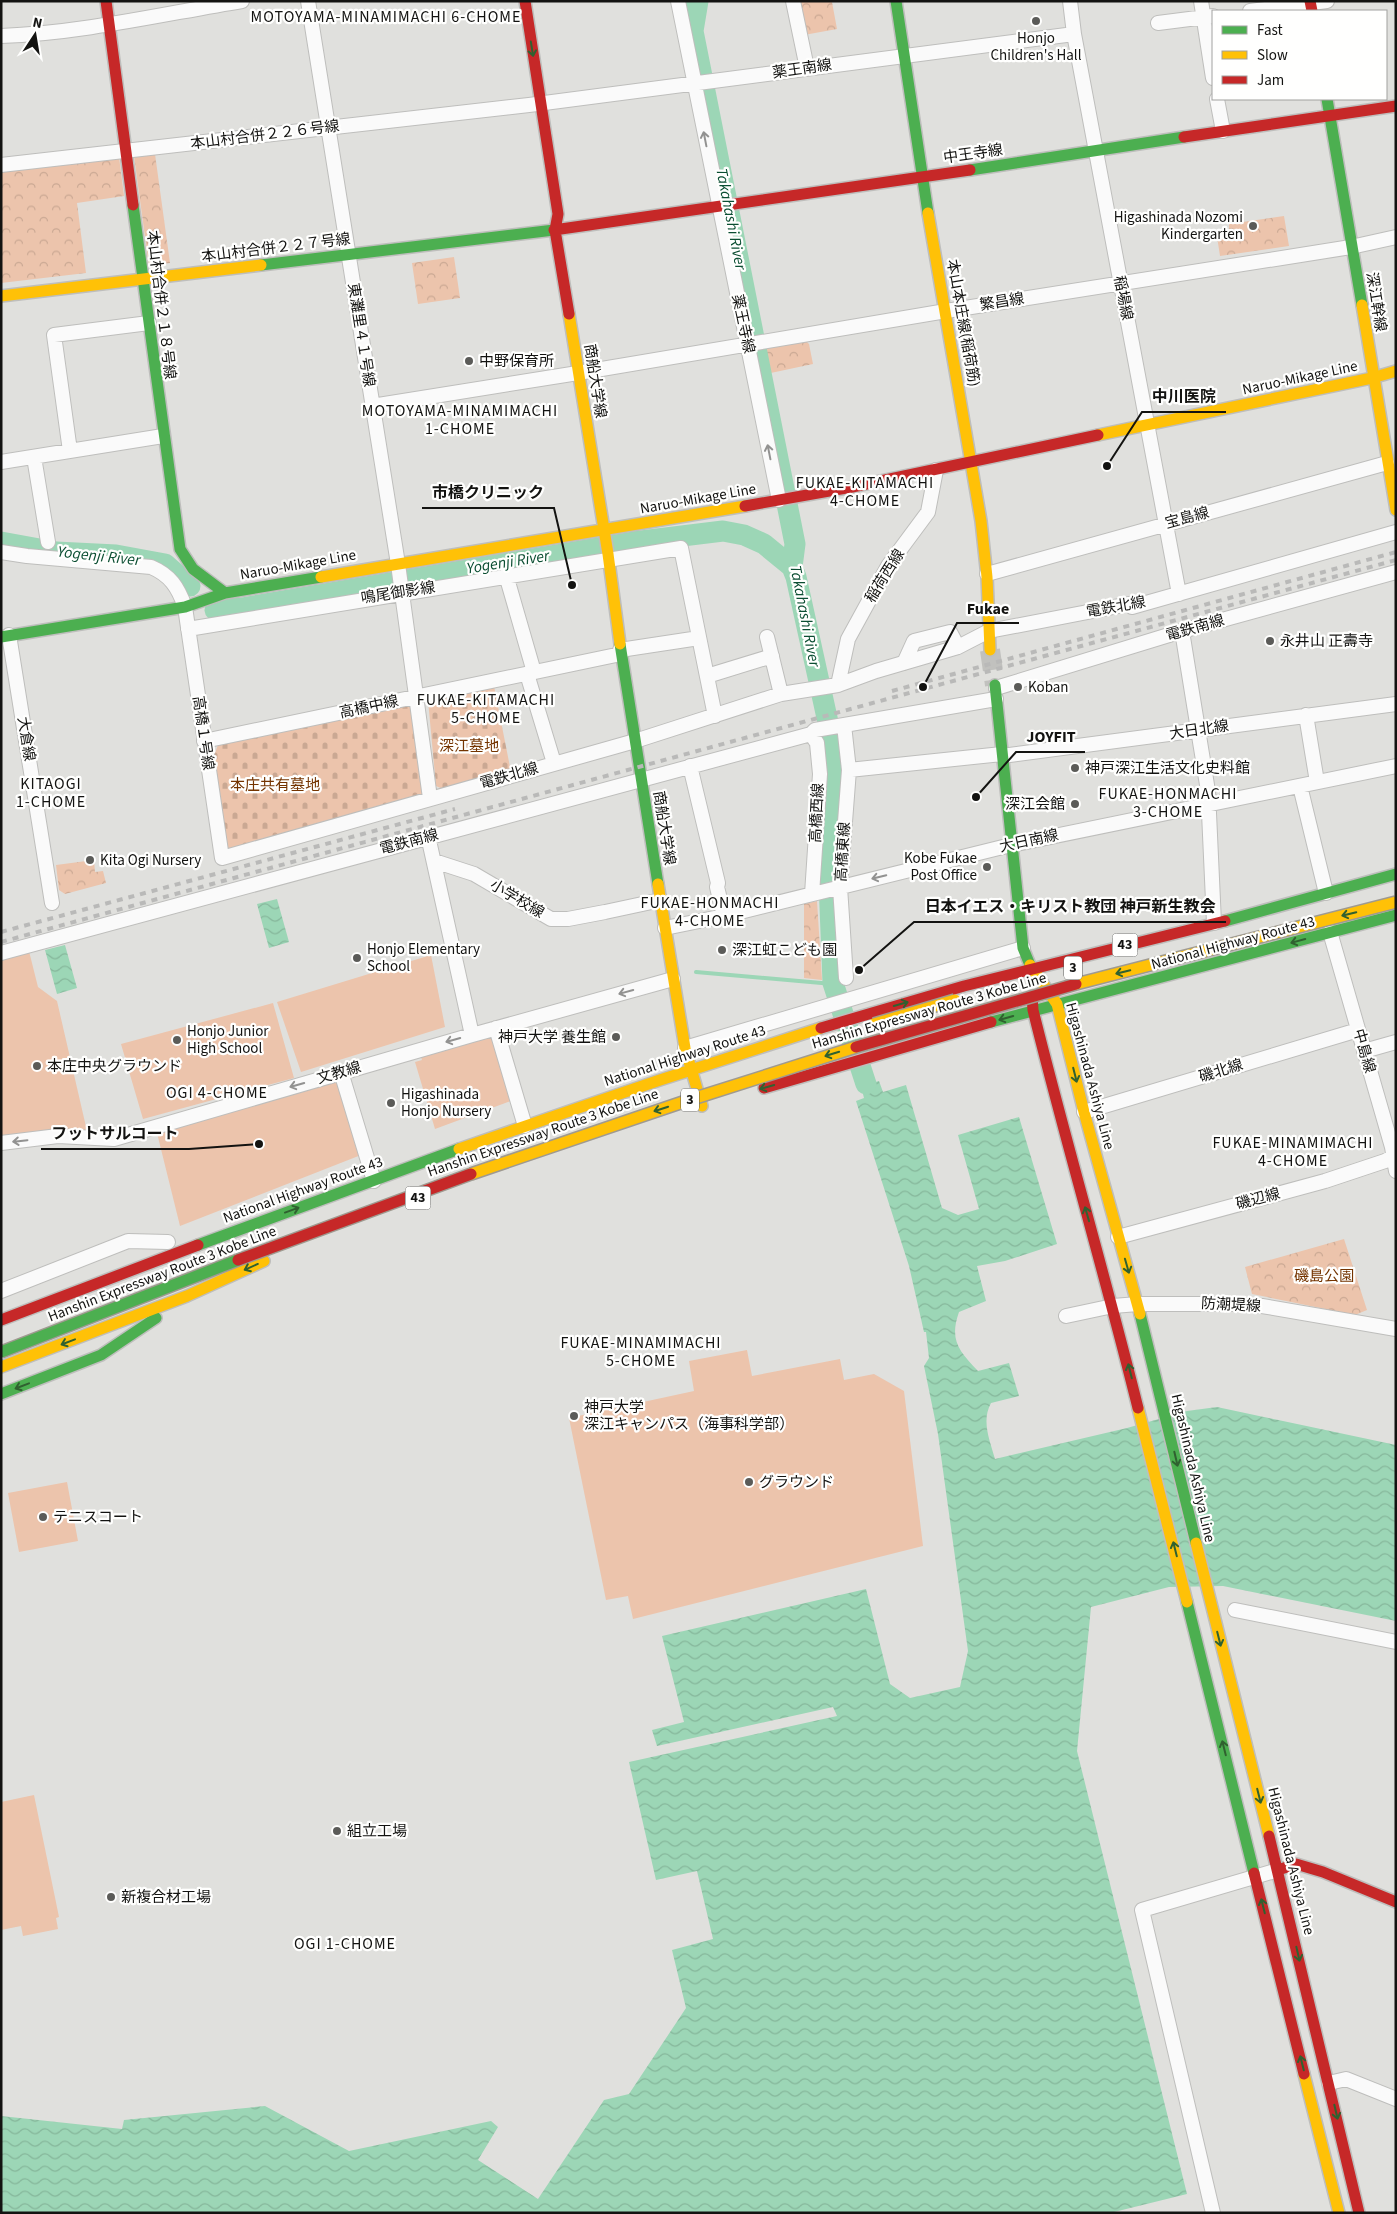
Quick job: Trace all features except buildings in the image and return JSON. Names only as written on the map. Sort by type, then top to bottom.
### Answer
[{"type":"main road","name":"本山村合併２１８号線","points":[[106,1],[163,436],[182,554],[184,560],[197,573],[225,593]]},
{"type":"main road","name":"商船大学線","points":[[524,1],[535,104],[539,170]]},
{"type":"main road","name":"本山本庄線(稲荷筋)","points":[[896,1],[922,176],[981,521],[987,574],[990,650]]},
{"type":"main road","name":"商船大学線","points":[[525,76],[535,104],[558,214],[555,230],[608,556],[620,652],[660,900],[685,1048],[702,1106]]},
{"type":"main road","name":"深江幹線","points":[[1326,100],[1352,247],[1372,378],[1396,510]]},
{"type":"main road","name":"中王寺線","points":[[555,230],[1096,152],[1223,130],[1396,106]]},
{"type":"main road","name":"商船大学線","points":[[546,217],[555,230]]},
{"type":"main road","name":"本山村合併２２７号線","points":[[1,296],[555,230]]},
{"type":"main road","name":"Naruo-Mikage Line","points":[[5,636],[184,607],[225,593],[400,580],[604,534],[936,470],[1372,378],[1396,371]]},
{"type":"main road","points":[[994,695],[1023,948],[1031,967],[1033,1010],[1060,1118],[1114,1306],[1339,2213]]},
{"type":"main road","name":"National Highway Route 43","points":[[1,1320],[374,1180],[524,1126],[692,1069],[832,1025],[1031,967],[1214,923],[1396,874]]},
{"type":"main road","name":"Hanshin Expressway Route 3 Kobe Line","points":[[679,1086],[914,1011],[1396,885]]},
{"type":"main road","name":"Hanshin Expressway Route 3 Kobe Line","points":[[1,1352],[417,1192],[553,1144],[751,1080],[919,1028],[1039,994],[1396,902]]},
{"type":"main road","name":"National Highway Route 43","points":[[1,1367],[186,1296],[324,1234],[436,1192],[702,1106],[871,1056],[1033,1010],[1396,915]]},
{"type":"main road","name":"Higashinada Ashiya Line","points":[[1031,967],[1057,1004],[1084,1112],[1138,1304],[1207,1592],[1278,1870],[1359,2213]]},
{"type":"main road","name":"Hanshin Expressway Route 3 Kobe Line","points":[[182,1264],[413,1177],[651,1096]]},
{"type":"main road","points":[[141,1252],[168,1242],[208,1241]]},
{"type":"main road","points":[[65,1355],[186,1296]]},
{"type":"main road","points":[[1,1394],[101,1354],[186,1296]]},
{"type":"main road","points":[[1,1308],[20,1300]]},
{"type":"main road","points":[[1,1381],[44,1365]]},
{"type":"main road","points":[[1278,1870],[1296,1864],[1323,1872],[1396,1902]]},
{"type":"street","points":[[1,36],[24,35],[109,23],[242,1]]},
{"type":"street","name":"東灘里４１号線","points":[[308,1],[418,697],[430,798]]},
{"type":"street","name":"薬王寺線","points":[[678,1],[701,83],[721,205],[779,500]]},
{"type":"street","points":[[793,1],[807,68]]},
{"type":"street","name":"稲場線","points":[[1070,1],[1074,34],[1179,594]]},
{"type":"street","points":[[1201,1],[1208,17],[1212,66]]},
{"type":"street","points":[[1260,10],[1311,5],[1327,1]]},
{"type":"street","points":[[1158,23],[1208,17]]},
{"type":"street","name":"薬王南線","points":[[535,104],[1074,34]]},
{"type":"street","points":[[1217,100],[1223,130]]},
{"type":"street","name":"本山村合併２２６号線","points":[[1,165],[535,104]]},
{"type":"street","name":"繁昌線","points":[[372,406],[946,311],[1352,247],[1396,237]]},
{"type":"street","points":[[70,451],[54,335],[149,323]]},
{"type":"street","points":[[1,462],[163,436]]},
{"type":"street","points":[[34,457],[48,542]]},
{"type":"street","name":"宝島線","points":[[987,574],[1387,463]]},
{"type":"street","name":"稲荷西線","points":[[838,685],[848,639],[888,566],[928,512],[936,470]]},
{"type":"street","name":"電鉄北線","points":[[222,858],[635,741],[781,694],[796,690],[838,685],[958,647],[989,631],[1129,604],[1132,607],[1396,532]]},
{"type":"street","name":"鳴尾御影線","points":[[188,629],[400,580],[506,576],[608,556],[681,548],[699,638]]},
{"type":"street","name":"高橋１号線","points":[[1,552],[151,567],[164,573],[174,582],[180,593],[188,629],[222,858]]},
{"type":"street","name":"電鉄南線","points":[[1,953],[813,732],[994,695],[1182,631],[1396,572]]},
{"type":"street","points":[[506,576],[554,763]]},
{"type":"street","points":[[1182,631],[1209,803],[1214,923]]},
{"type":"street","name":"大倉線","points":[[5,636],[52,903]]},
{"type":"street","points":[[767,637],[781,694]]},
{"type":"street","points":[[699,638],[715,716]]},
{"type":"street","name":"高橋中線","points":[[204,741],[418,697],[620,652],[699,638]]},
{"type":"street","points":[[707,676],[772,656]]},
{"type":"street","points":[[852,770],[852,728],[887,718],[994,695]]},
{"type":"street","name":"大日北線","points":[[852,770],[1002,755],[1396,704]]},
{"type":"street","points":[[1306,715],[1317,782]]},
{"type":"street","name":"高橋東線","points":[[841,726],[852,770],[838,888],[846,978]]},
{"type":"street","name":"高橋西線","points":[[813,732],[817,743],[820,774],[814,893]]},
{"type":"street","points":[[690,766],[718,882],[717,887],[724,916]]},
{"type":"street","name":"大日南線","points":[[665,928],[724,916],[1011,845],[1396,766]]},
{"type":"street","points":[[1300,786],[1326,893]]},
{"type":"street","points":[[428,836],[472,1035]]},
{"type":"street","name":"小学校線","points":[[434,861],[474,874],[551,919],[568,919],[660,900]]},
{"type":"street","name":"中島線","points":[[1330,932],[1394,1156],[1396,1171]]},
{"type":"street","points":[[685,1048],[852,997],[1023,948]]},
{"type":"street","name":"文教線","points":[[1,1143],[58,1136],[114,1139],[341,1072],[673,979]]},
{"type":"street","points":[[852,997],[857,1018]]},
{"type":"street","points":[[496,1028],[524,1126]]},
{"type":"street","name":"磯北線","points":[[1084,1112],[1358,1030]]},
{"type":"street","points":[[1364,1051],[1396,1042]]},
{"type":"street","points":[[341,1072],[374,1180]]},
{"type":"street","name":"磯辺線","points":[[1118,1237],[1325,1181],[1386,1161],[1394,1156]]},
{"type":"street","points":[[1,1291],[128,1241],[168,1242]]},
{"type":"street","name":"防潮堤線","points":[[1066,1316],[1114,1306],[1138,1304],[1233,1304],[1262,1306],[1396,1329]]},
{"type":"street","points":[[1235,1610],[1396,1642]]},
{"type":"street","points":[[1213,2213],[1142,1910],[1278,1870]]},
{"type":"street","points":[[1329,2083],[1346,2079],[1396,2100]]},
{"type":"green space","points":[[798,1],[834,1],[832,2],[837,29],[804,35]]},
{"type":"green space","points":[[155,154],[170,263],[149,266],[134,156]]},
{"type":"green space","points":[[119,157],[124,196],[77,203],[86,273],[1,283],[1,170]]},
{"type":"green space","points":[[1284,216],[1289,246],[1220,256],[1216,230],[1229,229],[1229,224]]},
{"type":"green space","points":[[454,257],[460,298],[418,304],[412,263]]},
{"type":"green space","points":[[806,341],[809,344],[813,364],[766,374],[762,351],[764,348]]},
{"type":"green space","name":"深江墓地","points":[[494,686],[511,772],[445,790],[436,786],[428,700]]},
{"type":"green space","name":"本庄共有墓地","points":[[406,704],[414,706],[424,790],[422,798],[227,852],[213,758],[218,745]]},
{"type":"green space","points":[[94,860],[95,872],[103,871],[106,883],[65,894],[59,890],[56,865]]},
{"type":"green space","points":[[817,901],[822,980],[804,978],[804,904]]},
{"type":"green space","name":"本庄中央グラウンド","points":[[29,951],[38,987],[57,1001],[87,1131],[57,1131],[1,1137],[1,959]]},
{"type":"green space","points":[[431,955],[445,1027],[301,1072],[277,1002]]},
{"type":"green space","points":[[273,1003],[294,1078],[143,1119],[121,1044]]},
{"type":"green space","points":[[485,1037],[495,1040],[511,1101],[435,1129],[415,1062],[422,1060],[421,1057]]},
{"type":"green space","points":[[340,1081],[361,1155],[180,1226],[157,1133]]},
{"type":"green space","name":"磯島公園","points":[[1344,1239],[1367,1310],[1355,1315],[1252,1294],[1245,1267]]},
{"type":"green space","name":"グラウンド","points":[[747,1350],[752,1376],[840,1359],[844,1380],[874,1374],[904,1391],[923,1546],[633,1619],[628,1596],[606,1600],[569,1418],[694,1391],[689,1361]]},
{"type":"green space","name":"テニスコート","points":[[67,1482],[78,1541],[19,1552],[8,1493]]},
{"type":"green space","points":[[34,1795],[59,1917],[56,1918],[58,1929],[23,1936],[21,1926],[1,1930],[1,1802]]},
{"type":"water","points":[[277,899],[289,942],[269,948],[257,904]]},
{"type":"water","points":[[65,945],[77,988],[57,994],[45,950]]},
{"type":"water","points":[[879,1081],[883,1092],[906,1085],[942,1208],[958,1215],[979,1209],[958,1135],[1019,1117],[1057,1244],[1005,1261],[977,1266],[986,1301],[959,1312],[955,1330],[961,1351],[978,1371],[1009,1363],[1019,1396],[991,1403],[988,1410],[987,1431],[995,1459],[1127,1428],[1187,1411],[1217,1407],[1396,1445],[1396,1621],[1223,1586],[1169,1587],[1091,1607],[1077,1751],[1187,2194],[1110,2213],[1,2213],[1,2116],[122,2129],[124,2120],[265,2106],[349,2151],[491,2121],[498,2127],[478,2160],[538,2199],[604,2100],[629,2094],[686,2008],[672,1950],[713,1939],[697,1871],[656,1880],[629,1762],[837,1716],[833,1707],[657,1746],[652,1730],[684,1722],[662,1636],[866,1589],[890,1684],[910,1698],[960,1687],[968,1651],[938,1434],[924,1366],[929,1358],[926,1332],[924,1332],[909,1266],[856,1101],[864,1098],[861,1086]]},
{"type":"waterway","points":[[687,1],[693,31]]},
{"type":"waterway","name":"Takahashi River","points":[[698,1],[693,31],[795,544],[792,567],[796,577],[835,754],[828,856],[833,983],[866,1084]]},
{"type":"waterway","name":"Yogenji River","points":[[215,610],[242,608],[633,542],[723,531],[744,535],[764,544],[792,567]]},
{"type":"waterway","name":"Yogenji River","points":[[1,542],[56,552],[116,555],[165,564],[190,586]]},
{"type":"waterway","points":[[696,972],[833,984]]},
{"type":"tunnel","points":[[990,650],[995,685]]},
{"type":"railway","points":[[892,691],[1396,552]]},
{"type":"railway","points":[[1,942],[1396,560]]},
{"type":"railway","points":[[1,932],[455,809]]},
{"type":"traffic: fast","points":[[896,1],[928,213]]},
{"type":"traffic: fast","points":[[1327,100],[1362,305]]},
{"type":"traffic: fast","points":[[970,170],[1184,137]]},
{"type":"traffic: fast","points":[[133,205],[180,549],[193,569],[225,593]]},
{"type":"traffic: fast","points":[[261,265],[554,230]]},
{"type":"traffic: fast","points":[[1,637],[185,607],[225,593],[321,577]]},
{"type":"traffic: fast","points":[[620,644],[658,884]]},
{"type":"traffic: fast","points":[[995,685],[1023,948],[1030,965]]},
{"type":"traffic: fast","points":[[1225,921],[1396,874]]},
{"type":"traffic: fast","points":[[991,1022],[1396,915]]},
{"type":"traffic: fast","points":[[198,1245],[459,1149]]},
{"type":"traffic: fast","points":[[1,1352],[238,1260]]},
{"type":"traffic: fast","points":[[1140,1314],[1196,1543]]},
{"type":"traffic: fast","points":[[1,1394],[101,1355],[156,1318]]},
{"type":"traffic: fast","points":[[1187,1602],[1254,1873]]},
{"type":"traffic: slow","points":[[928,213],[981,521],[987,577],[990,650]]},
{"type":"traffic: slow","points":[[1,296],[261,265]]},
{"type":"traffic: slow","points":[[1362,305],[1396,510]]},
{"type":"traffic: slow","points":[[569,314],[608,554],[620,644]]},
{"type":"traffic: slow","points":[[1098,435],[1372,378],[1396,371]]},
{"type":"traffic: slow","points":[[321,577],[745,506]]},
{"type":"traffic: slow","points":[[658,884],[685,1048],[702,1106]]},
{"type":"traffic: slow","points":[[1076,984],[1396,902]]},
{"type":"traffic: slow","points":[[1030,965],[1057,1004],[1084,1112],[1140,1314]]},
{"type":"traffic: slow","points":[[874,1024],[955,1000]]},
{"type":"traffic: slow","points":[[459,1149],[660,1080],[821,1028]]},
{"type":"traffic: slow","points":[[471,1174],[686,1101],[856,1047]]},
{"type":"traffic: slow","points":[[1,1367],[187,1296],[264,1261]]},
{"type":"traffic: slow","points":[[1138,1408],[1187,1602]]},
{"type":"traffic: slow","points":[[1196,1543],[1269,1836]]},
{"type":"traffic: slow","points":[[1304,2074],[1339,2213]]},
{"type":"traffic: jam","points":[[106,1],[133,205]]},
{"type":"traffic: jam","points":[[525,1],[558,214],[555,230],[569,314]]},
{"type":"traffic: jam","points":[[1310,1],[1312,10]]},
{"type":"traffic: jam","points":[[1184,137],[1396,106]]},
{"type":"traffic: jam","points":[[554,230],[970,170]]},
{"type":"traffic: jam","points":[[745,506],[852,487],[1098,435]]},
{"type":"traffic: jam","points":[[821,1028],[964,986],[1225,921]]},
{"type":"traffic: jam","points":[[856,1047],[1076,984]]},
{"type":"traffic: jam","points":[[1032,996],[1033,1010],[1138,1408]]},
{"type":"traffic: jam","points":[[764,1088],[991,1022]]},
{"type":"traffic: jam","points":[[238,1260],[471,1174]]},
{"type":"traffic: jam","points":[[1,1320],[198,1245]]},
{"type":"traffic: jam","points":[[1269,1836],[1359,2213]]},
{"type":"traffic: jam","points":[[1278,1870],[1296,1864],[1323,1872],[1396,1902]]},
{"type":"traffic: jam","points":[[1254,1873],[1304,2074]]},
{"type":"place","name":"Honjo Children's Hall","points":[[1036,21]]},
{"type":"place","name":"Higashinada Nozomi Kindergarten","points":[[1253,226]]},
{"type":"place","name":"中野保育所","points":[[469,361]]},
{"type":"place","name":"中川医院","points":[[1107,466]]},
{"type":"place","name":"市橋クリニック","points":[[572,585]]},
{"type":"place","name":"永井山 正壽寺","points":[[1270,641]]},
{"type":"place","name":"Fukae","points":[[923,687]]},
{"type":"place","name":"Koban","points":[[1018,687]]},
{"type":"place","name":"神戸深江生活文化史料館","points":[[1075,768]]},
{"type":"place","name":"JOYFIT","points":[[976,797]]},
{"type":"place","name":"深江会館","points":[[1075,804]]},
{"type":"place","name":"Kita Ogi Nursery","points":[[90,860]]},
{"type":"place","name":"Kobe Fukae Post Office","points":[[987,867]]},
{"type":"place","name":"深江虹こども園","points":[[722,950]]},
{"type":"place","name":"Honjo Elementary School","points":[[357,958]]},
{"type":"place","name":"日本イエス・キリスト教団 神戸新生教会","points":[[859,970]]},
{"type":"place","name":"神戸大学 養生館","points":[[616,1037]]},
{"type":"place","name":"Honjo Junior High School","points":[[177,1040]]},
{"type":"place","name":"本庄中央グラウンド","points":[[37,1066]]},
{"type":"place","name":"Higashinada Honjo Nursery","points":[[391,1103]]},
{"type":"place","name":"フットサルコート","points":[[259,1144]]},
{"type":"place","name":"神戸大学 深江キャンパス（海事科学部）","points":[[574,1416]]},
{"type":"place","name":"グラウンド","points":[[749,1482]]},
{"type":"place","name":"テニスコート","points":[[43,1517]]},
{"type":"place","name":"組立工場","points":[[337,1831]]},
{"type":"place","name":"新複合材工場","points":[[111,1897]]},
{"type":"district","name":"MOTOYAMA-MINAMIMACHI 6-CHOME","points":[[386,17]]},
{"type":"district","name":"MOTOYAMA-MINAMIMACHI 1-CHOME","points":[[460,420]]},
{"type":"district","name":"FUKAE-KITAMACHI 4-CHOME","points":[[865,492]]},
{"type":"district","name":"FUKAE-KITAMACHI 5-CHOME","points":[[486,709]]},
{"type":"district","name":"KITAOGI 1-CHOME","points":[[51,793]]},
{"type":"district","name":"FUKAE-HONMACHI 3-CHOME","points":[[1168,803]]},
{"type":"district","name":"FUKAE-HONMACHI 4-CHOME","points":[[710,912]]},
{"type":"district","name":"OGI 4-CHOME","points":[[217,1093]]},
{"type":"district","name":"FUKAE-MINAMIMACHI 4-CHOME","points":[[1293,1152]]},
{"type":"district","name":"FUKAE-MINAMIMACHI 5-CHOME","points":[[641,1352]]},
{"type":"district","name":"OGI 1-CHOME","points":[[345,1944]]}]
